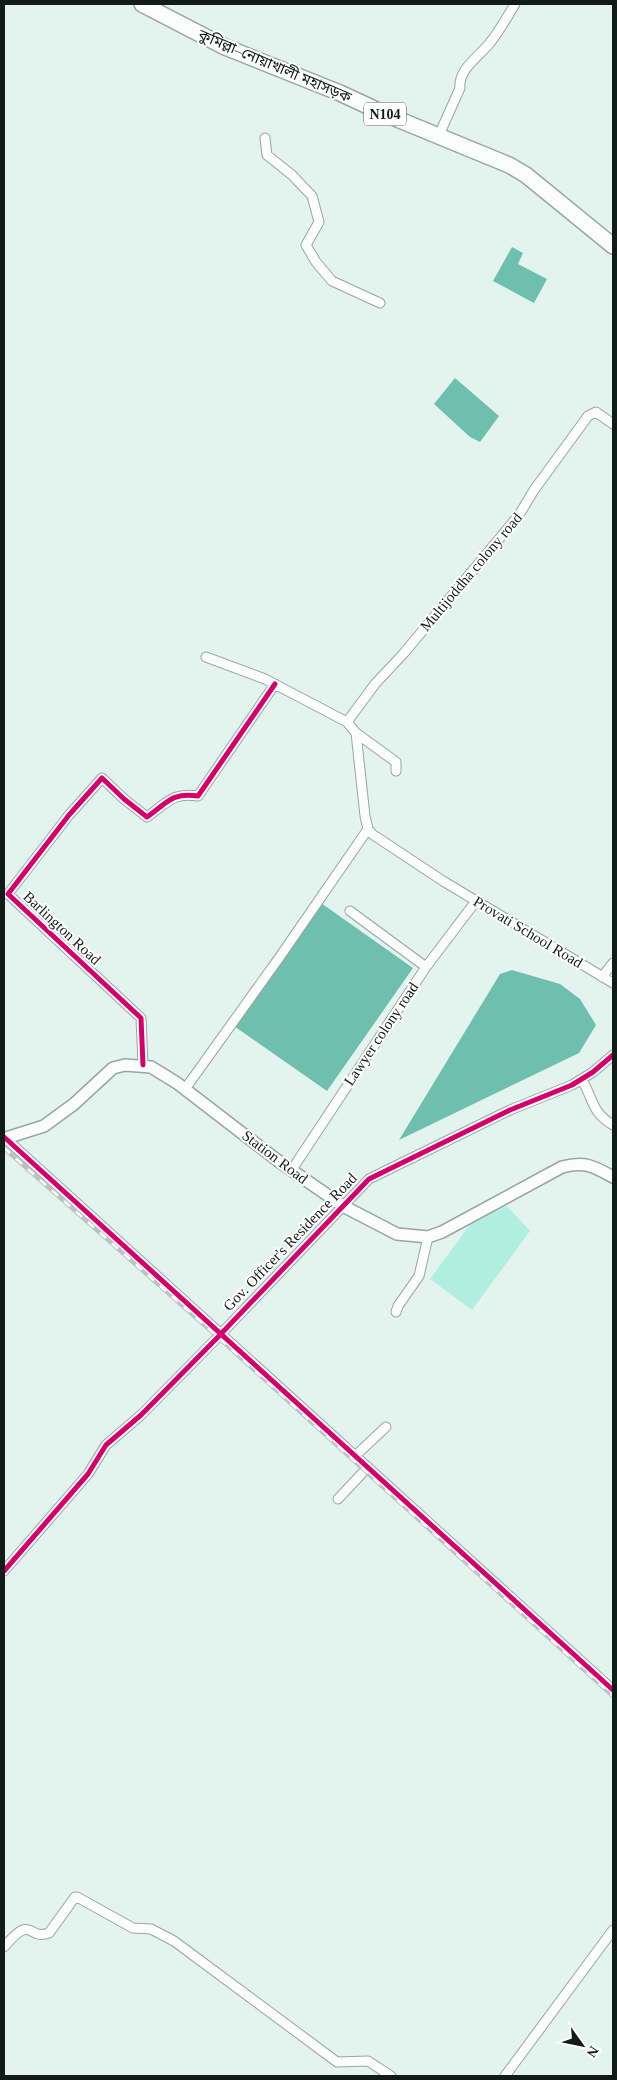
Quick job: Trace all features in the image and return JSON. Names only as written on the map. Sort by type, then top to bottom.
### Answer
[{"type":"highway","name":"কুমিল্লা–নোয়াখালী মহাসড়ক","points":[[142,4],[225,47],[509,164],[526,175],[613,246]]},
{"type":"street","points":[[439,135],[460,88],[459,81],[489,44],[514,4]]},
{"type":"street","points":[[265,138],[267,155],[292,175],[312,196],[319,222],[306,245],[316,262],[332,281],[380,303]]},
{"type":"street","name":"Multijoddha colony road","points":[[351,719],[375,684],[404,653],[519,515],[534,490],[588,416],[596,412],[613,424]]},
{"type":"street","points":[[185,1089],[368,829],[356,733],[351,719],[275,684],[206,657]]},
{"type":"street","name":"Barlington Road","points":[[143,1065],[141,1018],[6,892],[102,778],[147,817],[175,796],[186,794],[198,796],[275,684]]},
{"type":"street","points":[[356,733],[396,762],[396,771]]},
{"type":"street","name":"Provati School Road","points":[[368,829],[401,855],[442,881],[613,983]]},
{"type":"street","name":"Lawyer colony road","points":[[292,1171],[426,967],[476,901]]},
{"type":"street","points":[[350,911],[426,967]]},
{"type":"street","points":[[602,977],[613,963]]},
{"type":"street","name":"Gov. Officer's Residence Road","points":[[4,1571],[88,1474],[106,1445],[141,1415],[369,1179],[510,1110],[543,1098],[582,1080],[613,1055]]},
{"type":"street","points":[[5,1138],[44,1126],[74,1104],[113,1068],[125,1065],[143,1065]]},
{"type":"street","name":"Station Road","points":[[143,1065],[151,1067],[185,1089],[292,1171],[344,1206],[397,1234],[428,1236],[442,1232],[562,1167],[576,1164],[592,1165],[613,1177]]},
{"type":"street","points":[[582,1080],[598,1115],[613,1125]]},
{"type":"street","points":[[5,1138],[221,1332],[613,1690]]},
{"type":"street","points":[[396,1312],[398,1306],[419,1276],[428,1236]]},
{"type":"street","points":[[355,1456],[386,1427]]},
{"type":"street","points":[[338,1499],[368,1467]]},
{"type":"street","points":[[4,1947],[20,1930],[26,1928],[40,1934],[49,1933],[75,1897],[77,1897],[133,1928],[151,1929],[174,1941],[336,2062],[368,2061],[391,2076]]},
{"type":"street","points":[[505,2076],[613,1930]]},
{"type":"shaded area","points":[[512,247],[523,253],[518,264],[547,279],[534,303],[493,281]]},
{"type":"shaded area","points":[[455,378],[499,416],[480,442],[470,437],[434,404]]},
{"type":"shaded area","points":[[321,903],[413,968],[327,1091],[234,1026]]},
{"type":"shaded area","points":[[512,970],[560,984],[580,999],[596,1025],[579,1053],[399,1140],[500,974]]},
{"type":"shaded area","points":[[507,1206],[530,1231],[472,1310],[430,1279],[474,1219]]},
{"type":"railway","points":[[4,1148],[218,1337],[613,1696]]},
{"type":"cycle path","points":[[143,1065],[141,1018],[8,894],[69,815],[102,778],[147,817],[176,797],[198,796],[275,684]]},
{"type":"cycle path","points":[[4,1571],[88,1474],[106,1445],[141,1415],[369,1179],[510,1110],[572,1085],[593,1072],[613,1055]]},
{"type":"cycle path","points":[[4,1137],[613,1690]]}]
